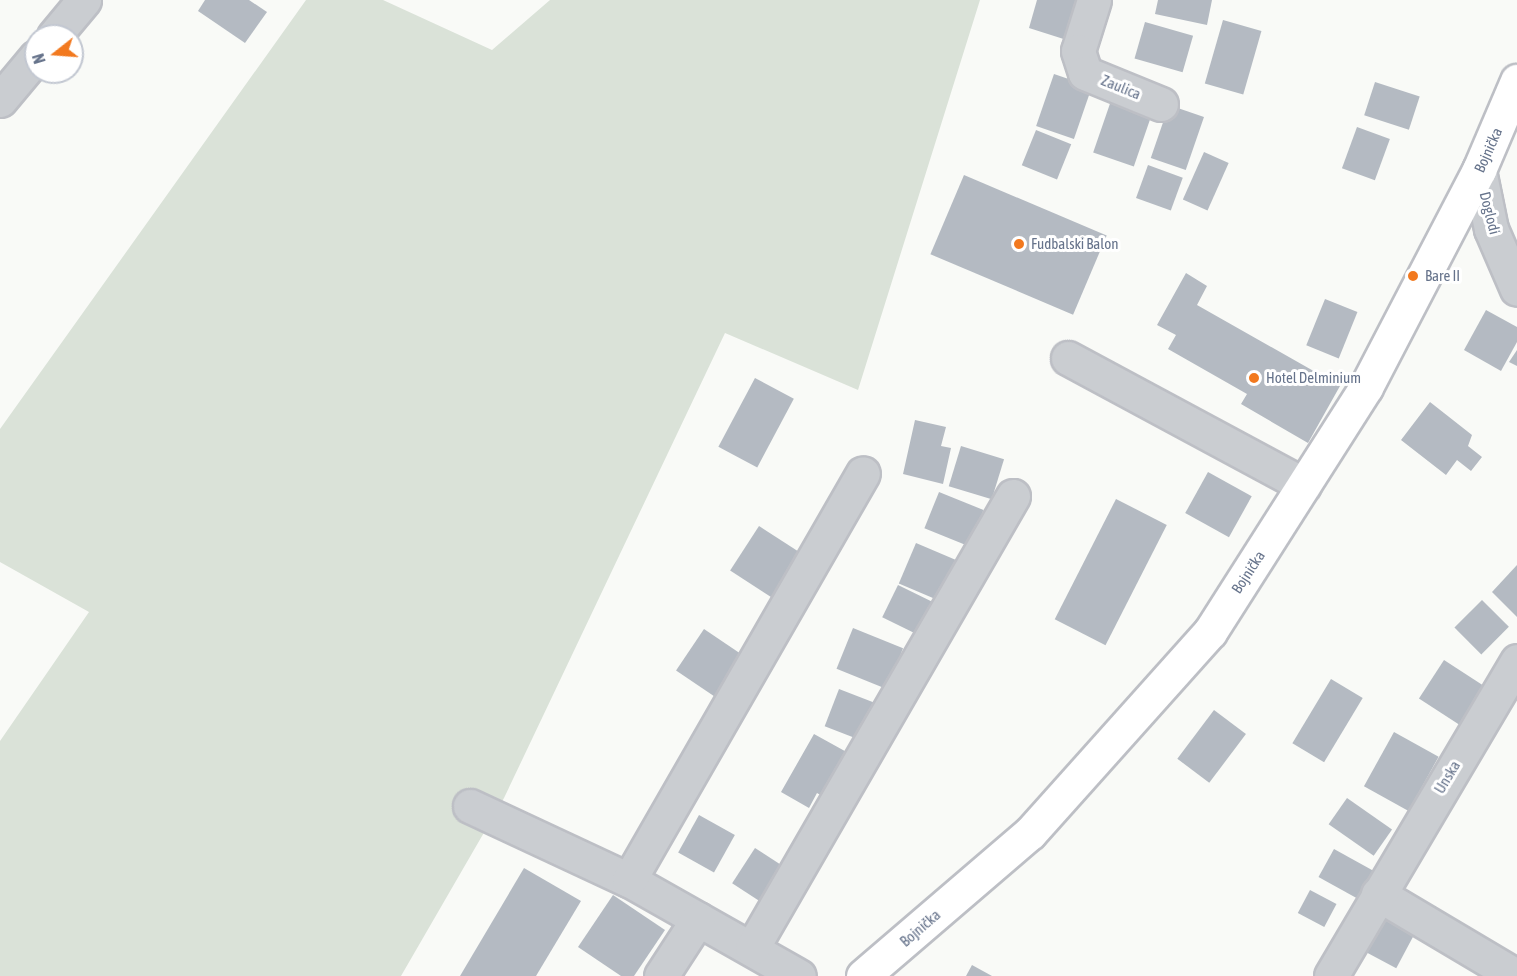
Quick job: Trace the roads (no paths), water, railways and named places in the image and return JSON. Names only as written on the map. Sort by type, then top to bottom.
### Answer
[{"type":"main road","name":"Bojnička","points":[[863,976],[1030,833],[1210,632],[1366,387],[1479,170],[1517,81]]},
{"type":"street","points":[[64,24],[84,0]]},
{"type":"street","name":"Zaulica","points":[[1094,0],[1078,51],[1085,73],[1161,104]]},
{"type":"street","points":[[0,100],[24,71]]},
{"type":"street","name":"Doglodi","points":[[1479,170],[1491,229],[1517,289]]},
{"type":"street","points":[[1068,358],[1304,485]]},
{"type":"street","points":[[629,880],[863,473]]},
{"type":"street","points":[[752,948],[1013,496]]},
{"type":"street","name":"Unska","points":[[1331,976],[1517,661]]},
{"type":"street","points":[[470,806],[629,880],[799,976]]},
{"type":"street","points":[[1378,894],[1516,976]]},
{"type":"street","points":[[661,976],[698,919]]},
{"type":"place","name":"Fudbalski Balon","points":[[1019,244]]},
{"type":"place","name":"Bare II","points":[[1413,276]]},
{"type":"place","name":"Hotel Delminium","points":[[1254,378]]}]
